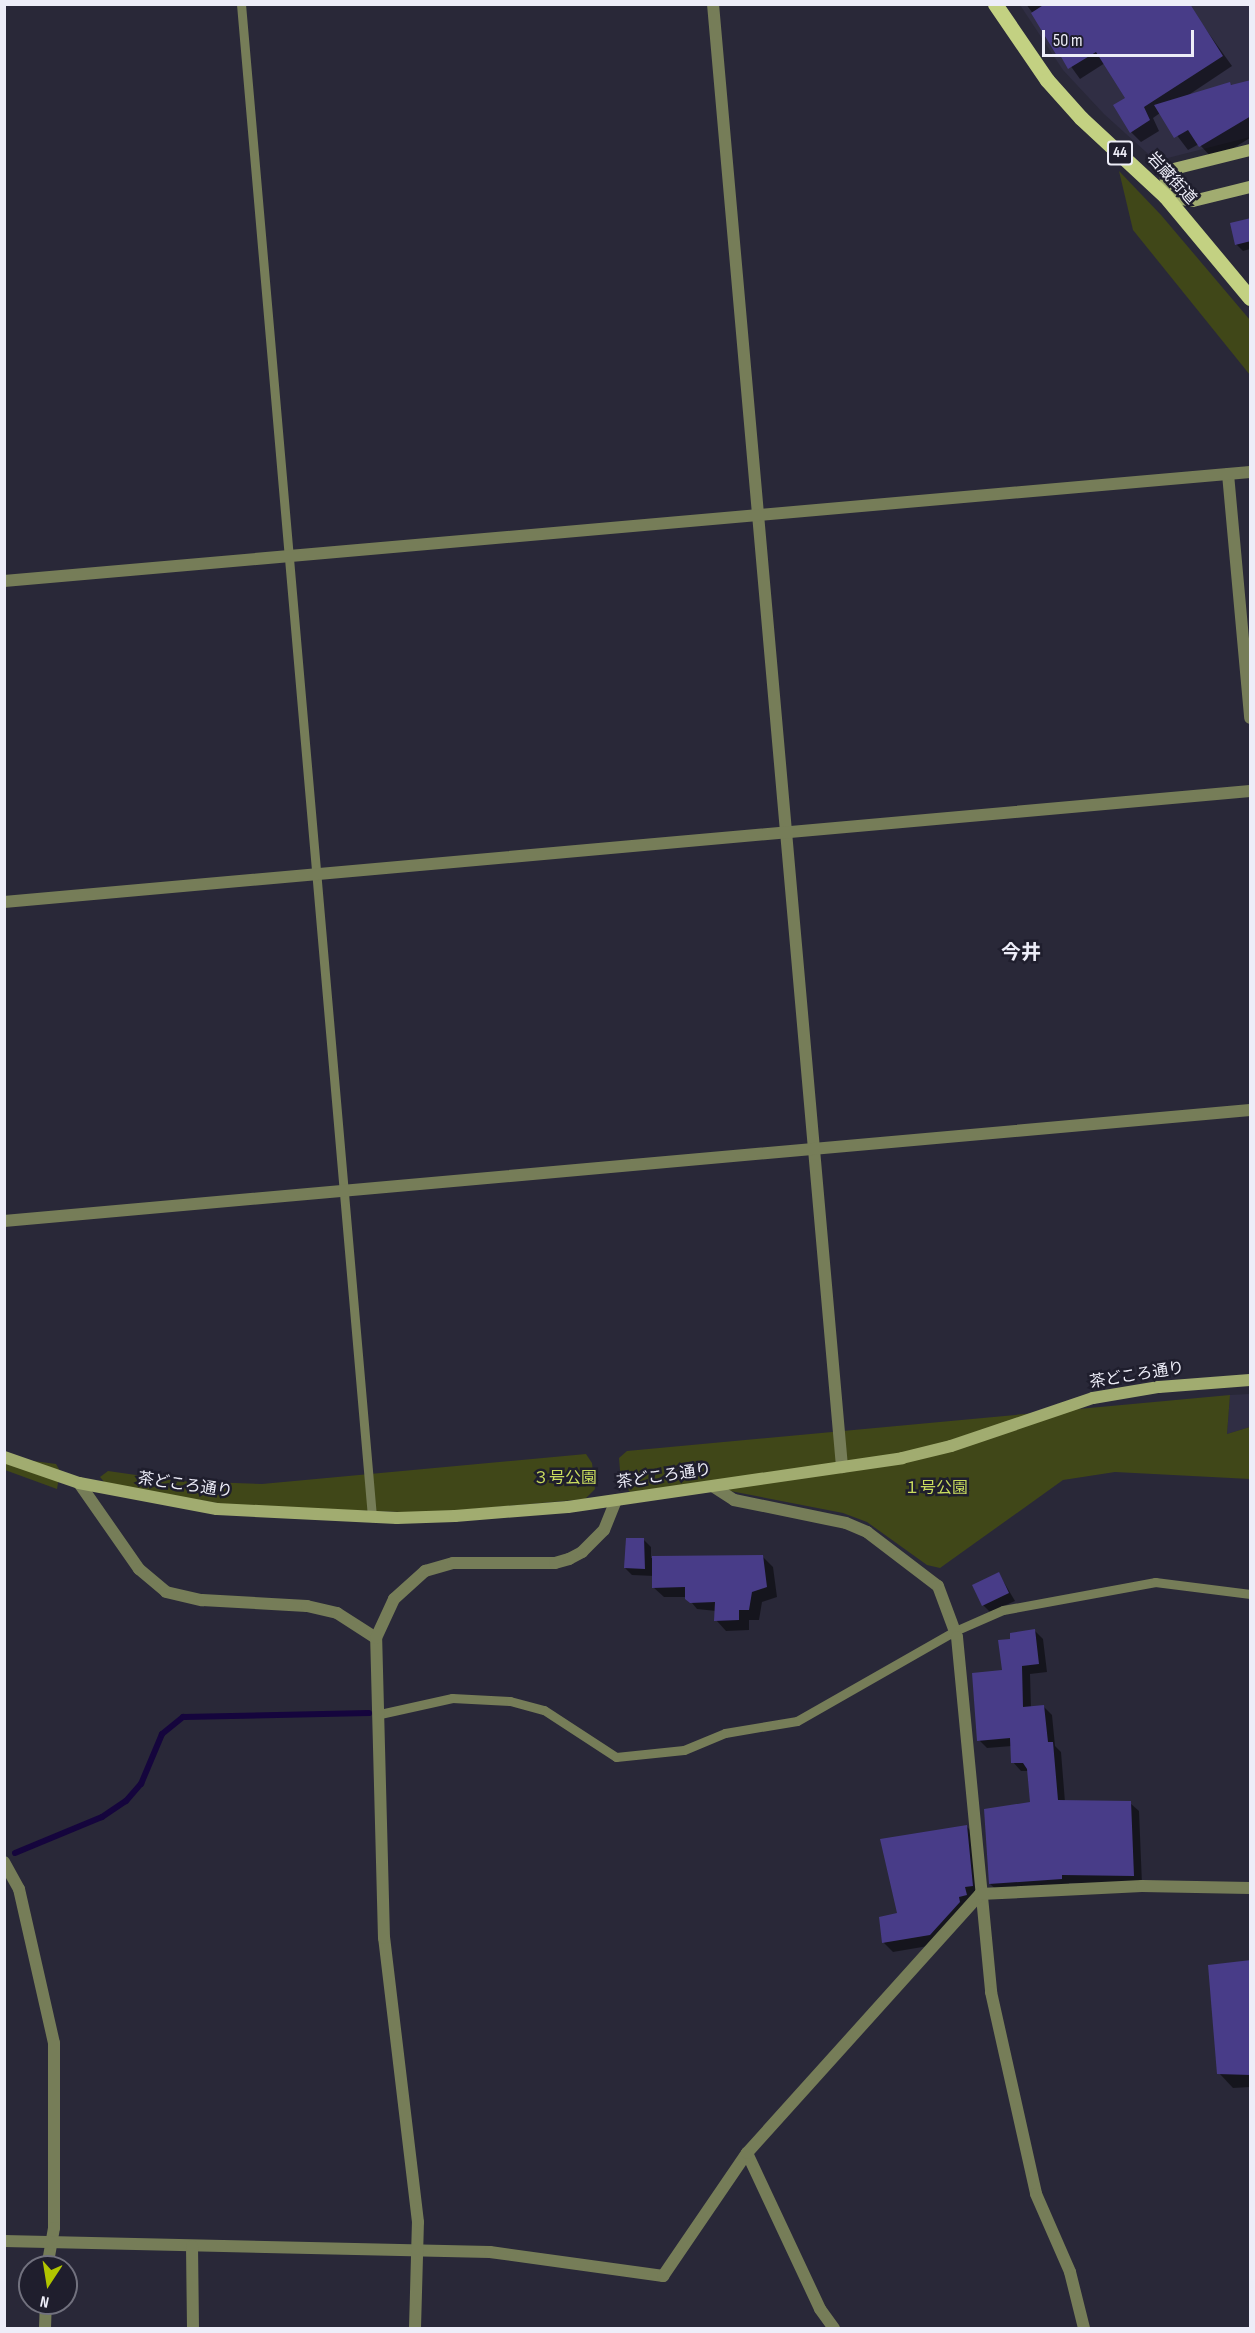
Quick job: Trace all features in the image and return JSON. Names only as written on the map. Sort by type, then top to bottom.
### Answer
[{"type":"main road","name":"岩蔵街道","points":[[995,4],[1047,80],[1165,196],[1251,298]]},
{"type":"street","points":[[713,4],[817,1151],[842,1467]]},
{"type":"street","points":[[1251,150],[1166,171],[1165,196],[1193,201],[1251,187]]},
{"type":"street","points":[[4,581],[1251,472]]},
{"type":"street","points":[[1228,474],[1251,718]]},
{"type":"street","points":[[4,902],[1251,791]]},
{"type":"street","points":[[4,1221],[817,1151],[1251,1110]]},
{"type":"street","name":"茶どころ通り","points":[[4,1457],[79,1483],[217,1509],[372,1517],[542,1510],[714,1487],[942,1449],[1094,1398],[1159,1387],[1251,1380]]},
{"type":"street","points":[[79,1483],[139,1569],[166,1592],[202,1600],[307,1606],[337,1613],[376,1638]]},
{"type":"street","points":[[714,1487],[734,1500],[846,1523],[867,1532],[938,1586],[956,1631],[991,1992],[1024,2152],[1042,2214],[1070,2272],[1084,2328]]},
{"type":"street","points":[[415,2328],[419,2251],[414,2175],[384,1938],[380,1714],[376,1638],[394,1599],[425,1571],[453,1563],[555,1563],[569,1559],[582,1552],[604,1530],[616,1500]]},
{"type":"street","points":[[4,1862],[19,1889],[54,2043],[54,2228],[48,2255]]},
{"type":"street","points":[[4,2241],[517,2255],[663,2276],[747,2153],[980,1894],[1142,1886],[1251,1888]]},
{"type":"street","points":[[747,2153],[820,2309],[834,2328]]},
{"type":"street","points":[[192,2246],[193,2328]]},
{"type":"lane","points":[[241,4],[287,557],[292,571],[347,1191],[372,1517]]},
{"type":"lane","points":[[380,1714],[452,1698],[510,1701],[544,1710],[616,1757],[684,1750],[725,1732],[797,1721],[956,1631],[1003,1610],[1155,1582],[1251,1594]]},
{"type":"shaded area","points":[[1020,5],[1250,5],[1250,137],[1156,161],[1104,114],[1063,70]]},
{"type":"shaded area","points":[[1250,1394],[1250,1427],[1227,1434],[1230,1395]]},
{"type":"green space","points":[[1119,171],[1161,215],[1250,320],[1250,375],[1133,230]]},
{"type":"green space","name":"１号公園","points":[[1230,1395],[1227,1434],[1250,1427],[1250,1479],[1115,1472],[1063,1480],[940,1568],[927,1565],[867,1522],[843,1513],[694,1484],[630,1492],[621,1482],[619,1458],[627,1451]]},
{"type":"green space","name":"３号公園","points":[[586,1454],[592,1463],[595,1489],[585,1499],[429,1513],[234,1506],[106,1484],[100,1477],[108,1471],[178,1481],[262,1484]]},
{"type":"green space","points":[[4,1457],[56,1464],[60,1471],[57,1489],[5,1470]]},
{"type":"building","points":[[1045,4],[1190,4],[1223,56],[1144,107],[1150,120],[1130,133],[1113,105],[1125,98],[1096,52],[1068,69],[1060,55],[1057,56],[1031,13]]},
{"type":"building","points":[[1251,80],[1251,116],[1199,147],[1188,130],[1174,138],[1154,105],[1230,82],[1231,85]]},
{"type":"building","points":[[1251,218],[1251,241],[1235,245],[1230,223]]},
{"type":"building","points":[[626,1538],[644,1538],[645,1569],[624,1568]]},
{"type":"building","points":[[763,1555],[767,1587],[752,1592],[749,1610],[739,1610],[739,1620],[714,1621],[715,1602],[690,1603],[685,1599],[685,1587],[652,1588],[652,1556]]},
{"type":"building","points":[[999,1572],[1009,1593],[982,1606],[972,1585]]},
{"type":"building","points":[[1035,1629],[1039,1664],[1022,1666],[1023,1707],[1044,1705],[1048,1742],[1053,1742],[1058,1800],[1131,1801],[1134,1876],[1062,1875],[1062,1879],[989,1884],[984,1809],[1030,1802],[1027,1769],[1023,1763],[1011,1763],[1010,1738],[977,1741],[972,1673],[1002,1670],[998,1640],[1010,1639],[1010,1633]]},
{"type":"building","points":[[967,1825],[973,1886],[965,1887],[967,1895],[959,1897],[960,1902],[930,1935],[882,1943],[879,1917],[897,1913],[880,1839]]},
{"type":"building","points":[[1251,1960],[1251,2075],[1217,2074],[1208,1965]]},
{"type":"waterway","points":[[15,1853],[102,1817],[126,1801],[141,1784],[162,1734],[183,1717],[369,1713]]},
{"type":"district","name":"今井","points":[[1021,953]]}]
